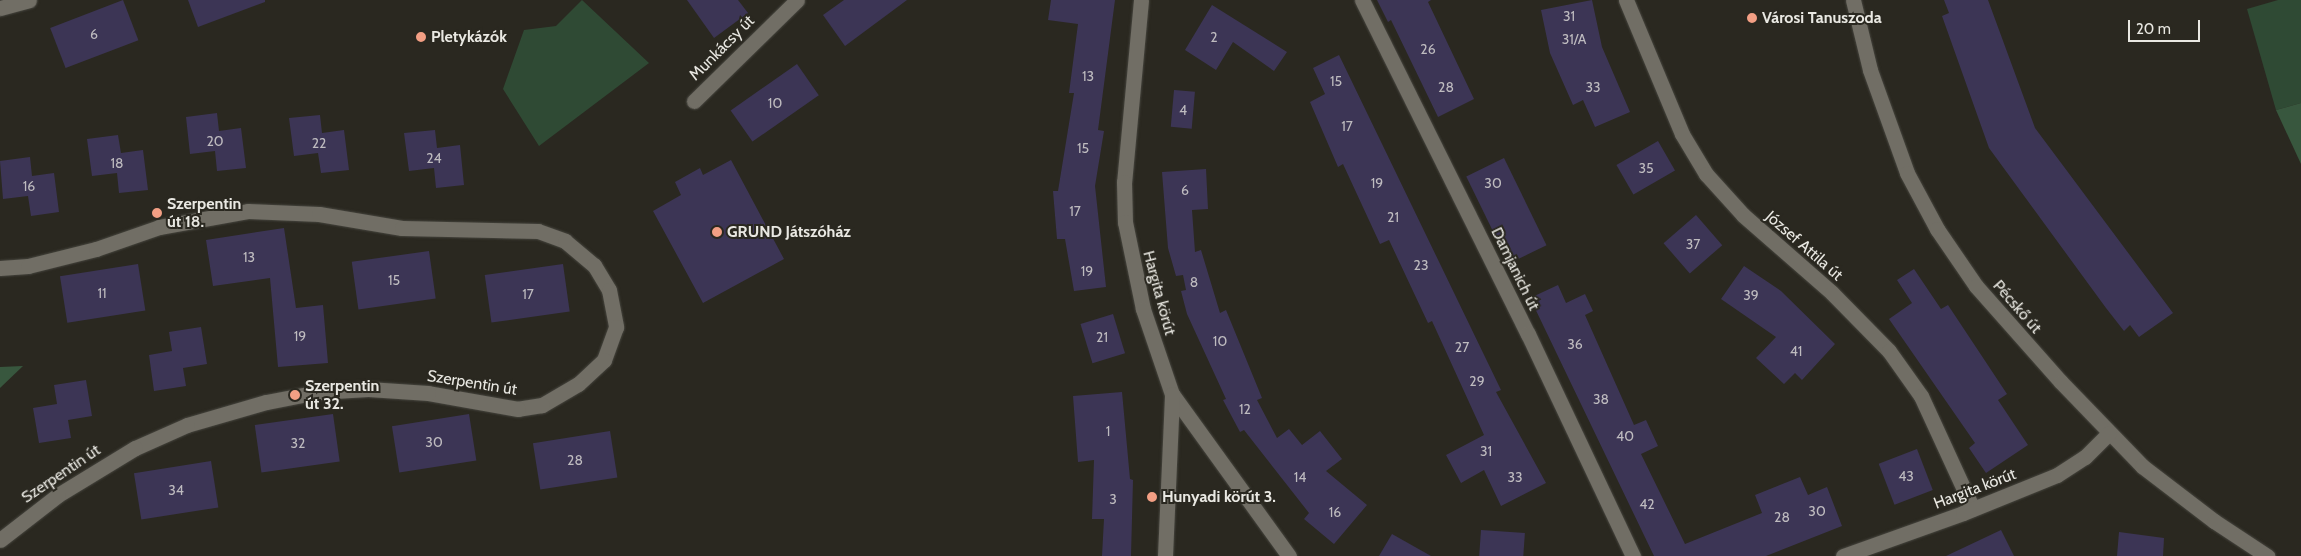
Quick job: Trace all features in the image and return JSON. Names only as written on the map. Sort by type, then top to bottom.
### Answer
[{"type":"street","points":[[0,8],[29,0]]},
{"type":"street","name":"Munkácsy út","points":[[694,101],[797,0]]},
{"type":"street","name":"Hargita körút","points":[[1142,0],[1124,155],[1125,222],[1143,309],[1172,394],[1289,556]]},
{"type":"street","name":"Damjanich út","points":[[1362,0],[1528,334],[1634,556]]},
{"type":"street","name":"József Attila út","points":[[1626,0],[1682,134],[1706,174],[1743,215],[1832,293],[1889,351],[1921,396],[1974,509]]},
{"type":"street","name":"Pécskő út","points":[[1853,0],[1870,70],[1907,173],[1927,212],[1976,286],[2109,433],[2174,493],[2267,556]]},
{"type":"street","name":"Szerpentin út","points":[[0,268],[28,266],[96,249],[158,228],[248,211],[319,214],[402,228],[538,232],[565,241],[594,265],[609,290],[616,327],[604,360],[578,384],[542,405],[518,409],[428,393],[368,389],[318,392],[258,404],[187,425],[135,448],[58,495],[0,540]]},
{"type":"street","points":[[1165,556],[1172,394]]},
{"type":"street","name":"Hargita körút","points":[[1843,556],[1974,509],[2057,475],[2085,457],[2109,433]]},
{"type":"green space","points":[[582,0],[649,63],[539,146],[503,89],[524,30],[556,26]]},
{"type":"green space","points":[[2278,0],[2301,0],[2301,103],[2276,110],[2247,9]]},
{"type":"green space","points":[[2301,103],[2301,164],[2276,110]]},
{"type":"green space","points":[[23,366],[0,388],[0,367]]},
{"type":"building","points":[[123,0],[138,40],[66,68],[50,28]]},
{"type":"building","points":[[188,0],[265,0],[265,2],[198,27]]},
{"type":"building","points":[[687,0],[738,0],[748,13],[714,38]]},
{"type":"building","points":[[844,0],[907,0],[845,46],[823,15]]},
{"type":"building","points":[[1051,0],[1115,0],[1098,130],[1104,131],[1095,186],[1106,287],[1074,291],[1065,239],[1057,239],[1053,191],[1058,191],[1074,93],[1069,93],[1078,24],[1048,20]]},
{"type":"building","points":[[1377,0],[1431,0],[1428,2],[1474,99],[1438,117],[1391,20],[1388,22]]},
{"type":"building","points":[[1592,0],[1602,47],[1630,112],[1595,127],[1583,100],[1573,105],[1550,53],[1541,10]]},
{"type":"building","points":[[1944,0],[1988,0],[2035,128],[2173,313],[2139,337],[2130,325],[2124,331],[1989,148],[1942,16],[1949,13]]},
{"type":"building","points":[[1212,5],[1287,52],[1274,71],[1233,42],[1216,70],[1185,50]]},
{"type":"building","points":[[1339,55],[1501,390],[1496,392],[1546,483],[1501,506],[1484,470],[1461,483],[1446,455],[1484,435],[1432,321],[1428,323],[1389,240],[1380,244],[1343,164],[1338,167],[1310,102],[1325,94],[1313,68]]},
{"type":"building","points":[[797,64],[819,95],[752,142],[731,110]]},
{"type":"building","points":[[1174,90],[1195,92],[1192,129],[1171,127]]},
{"type":"building","points":[[217,113],[219,131],[241,128],[246,168],[217,171],[215,151],[190,154],[186,117]]},
{"type":"building","points":[[320,115],[322,133],[344,130],[349,170],[321,173],[318,153],[294,156],[289,118]]},
{"type":"building","points":[[435,130],[437,148],[460,145],[464,185],[436,188],[434,168],[409,171],[404,133]]},
{"type":"building","points":[[118,135],[121,153],[143,150],[148,190],[119,193],[117,173],[92,176],[87,139]]},
{"type":"building","points":[[1658,141],[1675,170],[1633,194],[1616,165]]},
{"type":"building","points":[[30,157],[32,176],[54,173],[59,212],[31,216],[28,196],[3,199],[0,161]]},
{"type":"building","points":[[1504,158],[1547,245],[1509,264],[1466,176]]},
{"type":"building","name":"GRUND Játszóház","points":[[731,160],[784,259],[703,303],[653,211],[681,195],[675,182],[700,168],[703,175]]},
{"type":"building","points":[[1206,169],[1208,209],[1192,210],[1195,252],[1201,250],[1220,313],[1226,310],[1262,398],[1257,400],[1277,438],[1289,429],[1302,445],[1320,431],[1342,459],[1326,471],[1367,505],[1334,544],[1304,519],[1309,513],[1244,430],[1240,432],[1223,400],[1226,399],[1187,314],[1181,291],[1186,290],[1183,275],[1176,276],[1168,248],[1162,172]]},
{"type":"building","points":[[1696,215],[1722,245],[1690,273],[1664,243]]},
{"type":"building","points":[[284,228],[296,308],[323,305],[328,363],[278,367],[270,278],[213,286],[206,240]]},
{"type":"building","points":[[429,251],[436,299],[358,309],[352,262]]},
{"type":"building","points":[[138,264],[145,310],[67,323],[60,276]]},
{"type":"building","points":[[563,264],[570,312],[491,323],[485,275]]},
{"type":"building","points":[[1744,266],[1781,291],[1835,344],[1802,380],[1795,373],[1784,384],[1756,358],[1776,337],[1721,299]]},
{"type":"building","points":[[1914,269],[1941,309],[1948,305],[2007,394],[1998,400],[2028,445],[1986,473],[1969,448],[1975,443],[1889,319],[1912,303],[1897,280]]},
{"type":"building","points":[[1558,285],[1566,303],[1585,294],[1593,311],[1585,315],[1634,425],[1646,420],[1658,446],[1641,454],[1685,544],[1762,513],[1755,495],[1800,477],[1808,495],[1827,487],[1842,526],[1766,556],[1654,556],[1530,298]]},
{"type":"building","points":[[1113,314],[1125,353],[1092,363],[1080,324]]},
{"type":"building","points":[[201,327],[207,364],[183,368],[186,386],[154,391],[149,355],[172,351],[169,332]]},
{"type":"building","points":[[86,380],[92,416],[68,420],[71,438],[39,443],[33,408],[57,404],[54,385]]},
{"type":"building","points":[[1122,392],[1130,479],[1133,480],[1131,556],[1102,556],[1104,519],[1092,519],[1094,460],[1078,462],[1073,396]]},
{"type":"building","points":[[333,414],[340,462],[261,473],[255,425]]},
{"type":"building","points":[[469,414],[476,460],[399,473],[392,426]]},
{"type":"building","points":[[610,431],[617,477],[540,490],[533,443]]},
{"type":"building","points":[[1917,449],[1933,490],[1894,505],[1879,464]]},
{"type":"building","points":[[211,461],[218,507],[141,520],[134,473]]},
{"type":"building","points":[[1481,530],[1525,533],[1523,556],[1479,556]]},
{"type":"building","points":[[2001,530],[2014,556],[1946,556]]},
{"type":"building","points":[[2119,532],[2164,538],[2163,556],[2117,556]]},
{"type":"building","points":[[1392,534],[1431,556],[1379,556]]},
{"type":"place","name":"Városi Tanuszoda","points":[[1752,18]]},
{"type":"place","name":"Pletykázók","points":[[421,37]]},
{"type":"place","name":"Szerpentin út 18.","points":[[157,213]]},
{"type":"place","name":"GRUND Játszóház","points":[[717,232]]},
{"type":"place","name":"Szerpentin út 32.","points":[[295,395]]},
{"type":"place","name":"Hunyadi körút 3.","points":[[1152,497]]}]
